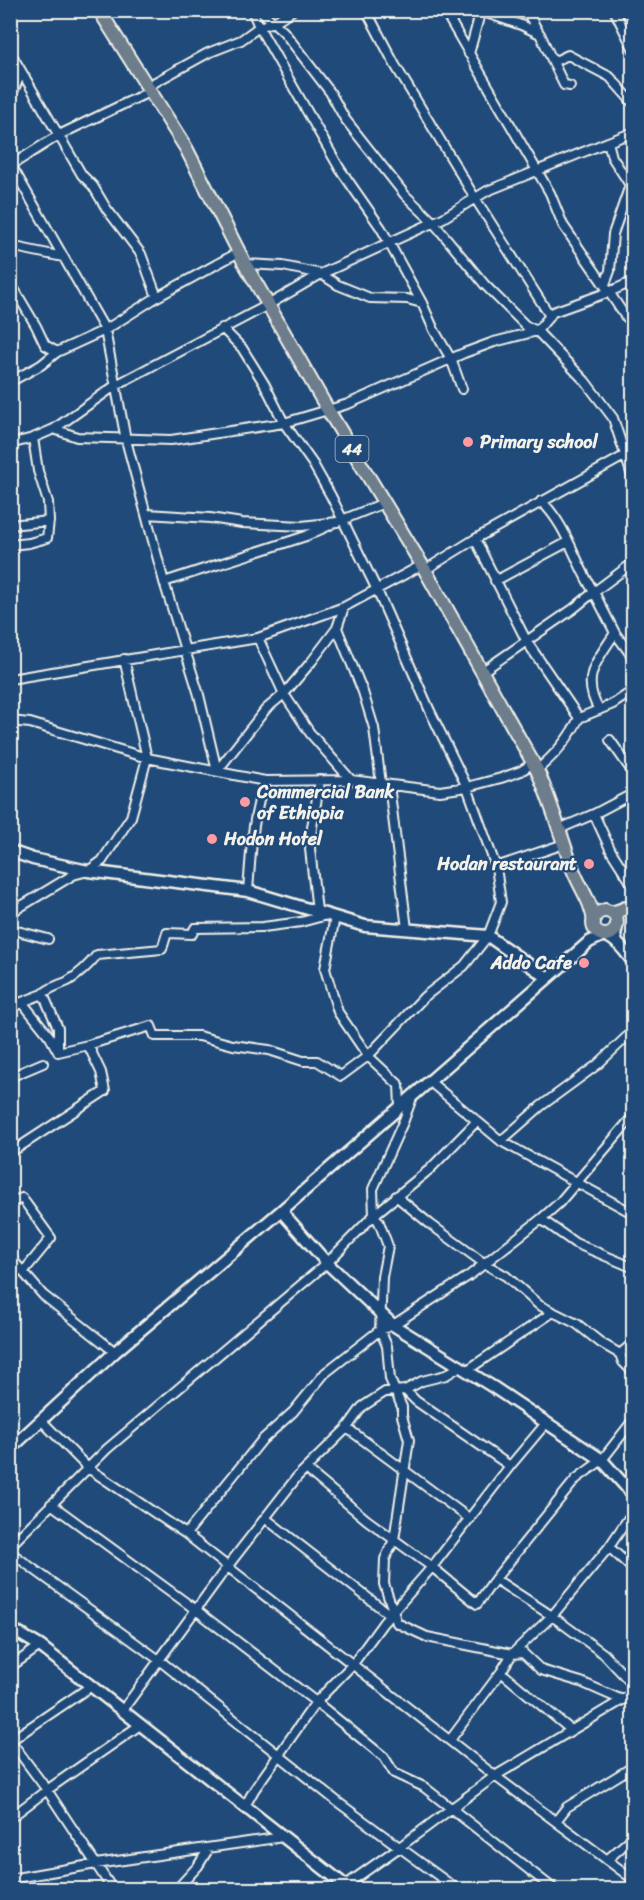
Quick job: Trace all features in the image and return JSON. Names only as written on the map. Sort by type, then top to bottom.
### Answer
[{"type":"main road","name":"44","points":[[99,10],[186,148],[238,252],[268,305],[483,671],[535,766],[573,870],[588,897]]},
{"type":"main road","points":[[588,897],[596,906],[616,919],[617,926]]},
{"type":"main road","points":[[588,897],[596,930],[604,935],[611,934],[617,926],[620,915],[629,905]]},
{"type":"main road","points":[[594,923],[597,915],[629,905]]},
{"type":"street","points":[[252,10],[259,27],[325,146],[351,187],[375,217],[451,359],[462,389]]},
{"type":"street","points":[[260,10],[284,32],[330,92],[345,119],[405,195],[433,222],[485,285],[526,326],[537,332],[585,381],[613,418],[633,482]]},
{"type":"street","points":[[217,771],[199,695],[164,582],[126,440],[105,330],[11,164],[59,135],[150,88],[208,53],[241,40],[259,27],[274,22],[293,10]]},
{"type":"street","points":[[366,10],[395,64],[475,198],[550,316]]},
{"type":"street","points":[[444,10],[549,193],[563,225],[625,316],[633,322]]},
{"type":"street","points":[[526,10],[564,85],[570,86]]},
{"type":"street","points":[[614,10],[633,50]]},
{"type":"street","points":[[469,54],[480,11],[540,34]]},
{"type":"street","points":[[10,51],[82,175],[93,186],[106,208],[141,254],[157,297]]},
{"type":"street","points":[[553,62],[568,55],[610,77],[633,104]]},
{"type":"street","points":[[10,99],[21,72]]},
{"type":"street","points":[[10,444],[54,429],[116,386],[321,274],[433,222],[487,191],[633,132]]},
{"type":"street","points":[[605,284],[609,271],[613,234],[632,187],[612,157],[608,142]]},
{"type":"street","points":[[10,246],[63,257]]},
{"type":"street","points":[[10,382],[41,365],[57,352],[105,330],[157,297],[238,252]]},
{"type":"street","points":[[245,264],[283,266],[321,274],[338,285],[370,298],[407,299],[422,303]]},
{"type":"street","points":[[54,429],[77,436],[126,440],[171,440],[284,423],[348,404],[494,342],[537,332],[553,312],[633,281]]},
{"type":"street","points":[[11,284],[45,345],[57,352]]},
{"type":"street","points":[[58,1052],[151,1026],[155,1036],[199,1036],[233,1045],[269,1050],[303,1061],[317,1061],[341,1076],[368,1056],[424,997],[464,966],[488,936],[501,902],[496,867],[467,787],[430,711],[376,588],[313,464],[284,423],[265,384],[246,355],[222,328]]},
{"type":"street","points":[[10,545],[47,538],[48,502],[38,471],[33,438]]},
{"type":"street","points":[[10,679],[258,638],[344,606],[376,588],[423,568],[541,501],[624,456],[633,454]]},
{"type":"street","points":[[541,501],[561,525],[583,575],[615,633],[633,659]]},
{"type":"street","points":[[164,582],[306,536],[384,503]]},
{"type":"street","points":[[147,514],[210,518],[242,524],[302,526],[340,521]]},
{"type":"street","points":[[10,525],[48,521]]},
{"type":"street","points":[[475,539],[527,642],[579,718]]},
{"type":"street","points":[[495,581],[568,542]]},
{"type":"street","points":[[483,671],[527,642],[633,562]]},
{"type":"street","points":[[217,771],[266,709],[284,694],[337,628],[344,606]]},
{"type":"street","points":[[337,628],[375,728],[407,929]]},
{"type":"street","points":[[599,710],[591,692],[591,671],[615,633]]},
{"type":"street","points":[[258,638],[284,694],[310,733],[351,780]]},
{"type":"street","points":[[10,913],[73,875],[88,871],[102,861],[131,817],[147,758],[124,659]]},
{"type":"street","points":[[10,721],[30,723],[147,758],[265,781],[351,780],[440,790],[467,787],[521,771],[550,759],[571,735],[579,718],[599,710],[633,690]]},
{"type":"street","points":[[610,740],[633,774]]},
{"type":"street","points":[[317,911],[310,849],[320,780]]},
{"type":"street","points":[[248,891],[253,832],[259,797],[265,781]]},
{"type":"street","points":[[559,829],[633,794]]},
{"type":"street","points":[[594,814],[611,851],[633,887]]},
{"type":"street","points":[[496,867],[564,844]]},
{"type":"street","points":[[10,851],[33,859],[88,871],[248,891],[365,926],[488,936],[548,978]]},
{"type":"street","points":[[10,1009],[69,981],[85,969],[97,955],[162,950],[167,933],[192,934],[195,928],[263,927],[332,916]]},
{"type":"street","points":[[332,916],[325,969],[338,1012],[368,1056],[399,1085],[400,1106]]},
{"type":"street","points":[[589,942],[594,923]]},
{"type":"street","points":[[617,926],[615,936],[617,942],[633,963]]},
{"type":"street","points":[[10,929],[48,939]]},
{"type":"street","points":[[10,1449],[115,1352],[281,1212],[589,942],[604,935],[617,942]]},
{"type":"street","points":[[43,994],[58,1028],[58,1052]]},
{"type":"street","points":[[22,1002],[50,1037],[58,1052]]},
{"type":"street","points":[[501,1141],[541,1106],[597,1065],[633,1030]]},
{"type":"street","points":[[10,1151],[105,1091],[101,1072],[88,1045]]},
{"type":"street","points":[[10,1077],[43,1063]]},
{"type":"street","points":[[429,1081],[501,1141],[633,1214]]},
{"type":"street","points":[[414,1094],[373,1189],[374,1215],[388,1246],[382,1277],[379,1313],[380,1330],[387,1346],[390,1379],[400,1390],[510,1466]]},
{"type":"street","points":[[186,1534],[262,1440],[293,1412],[325,1373],[380,1330],[393,1325],[485,1264],[541,1219],[633,1115]]},
{"type":"street","points":[[10,1546],[107,1449],[327,1263],[374,1215],[430,1169],[477,1121]]},
{"type":"street","points":[[396,1196],[430,1224],[485,1264],[506,1276],[539,1305],[577,1324],[601,1344],[620,1354],[623,1362],[633,1373]]},
{"type":"street","points":[[10,1203],[22,1198],[51,1238],[24,1272]]},
{"type":"street","points":[[281,1212],[327,1263],[393,1325],[547,1422],[602,1460],[633,1496]]},
{"type":"street","points":[[541,1219],[575,1243],[633,1268]]},
{"type":"street","points":[[10,1257],[43,1295],[115,1352]]},
{"type":"street","points":[[122,1711],[227,1566],[306,1468],[347,1428],[362,1407],[385,1392],[400,1390],[462,1369],[553,1312]]},
{"type":"street","points":[[620,1354],[633,1342]]},
{"type":"street","points":[[400,1390],[409,1440],[394,1540],[385,1559],[384,1584],[392,1614],[397,1623],[427,1637],[512,1654],[523,1653],[541,1670],[581,1682],[622,1700]]},
{"type":"street","points":[[306,1468],[367,1520],[432,1567],[477,1605],[530,1533],[576,1479],[602,1460],[633,1419]]},
{"type":"street","points":[[41,1420],[88,1468],[186,1534],[495,1776],[633,1880]]},
{"type":"street","points":[[244,1808],[254,1790],[316,1702],[353,1664],[547,1422]]},
{"type":"street","points":[[347,1428],[470,1519]]},
{"type":"street","points":[[51,1504],[196,1610],[316,1702],[384,1757],[394,1773],[424,1787],[555,1890]]},
{"type":"street","points":[[450,1740],[512,1654],[552,1616],[609,1547],[633,1510]]},
{"type":"street","points":[[265,1518],[392,1614]]},
{"type":"street","points":[[609,1547],[633,1570]]},
{"type":"street","points":[[10,1552],[159,1660],[339,1803],[401,1846],[458,1890]]},
{"type":"street","points":[[495,1579],[552,1616],[604,1654],[633,1686]]},
{"type":"street","points":[[10,1628],[40,1646],[345,1888],[495,1776],[633,1694]]},
{"type":"street","points":[[10,1667],[40,1646]]},
{"type":"street","points":[[501,1672],[571,1730]]},
{"type":"street","points":[[91,1686],[11,1740],[47,1790],[112,1890]]},
{"type":"street","points":[[10,1818],[141,1725]]},
{"type":"street","points":[[556,1821],[567,1807],[633,1766]]},
{"type":"street","points":[[607,1860],[633,1836]]},
{"type":"street","points":[[10,1879],[283,1837]]},
{"type":"street","points":[[176,1890],[198,1866],[209,1848]]},
{"type":"place","name":"Primary school","points":[[468,442]]},
{"type":"place","name":"Commercial Bank of Ethiopia","points":[[245,802]]},
{"type":"place","name":"Hodon Hotel","points":[[212,839]]},
{"type":"place","name":"Hodan restaurant","points":[[589,864]]},
{"type":"place","name":"Addo Cafe","points":[[584,963]]}]
